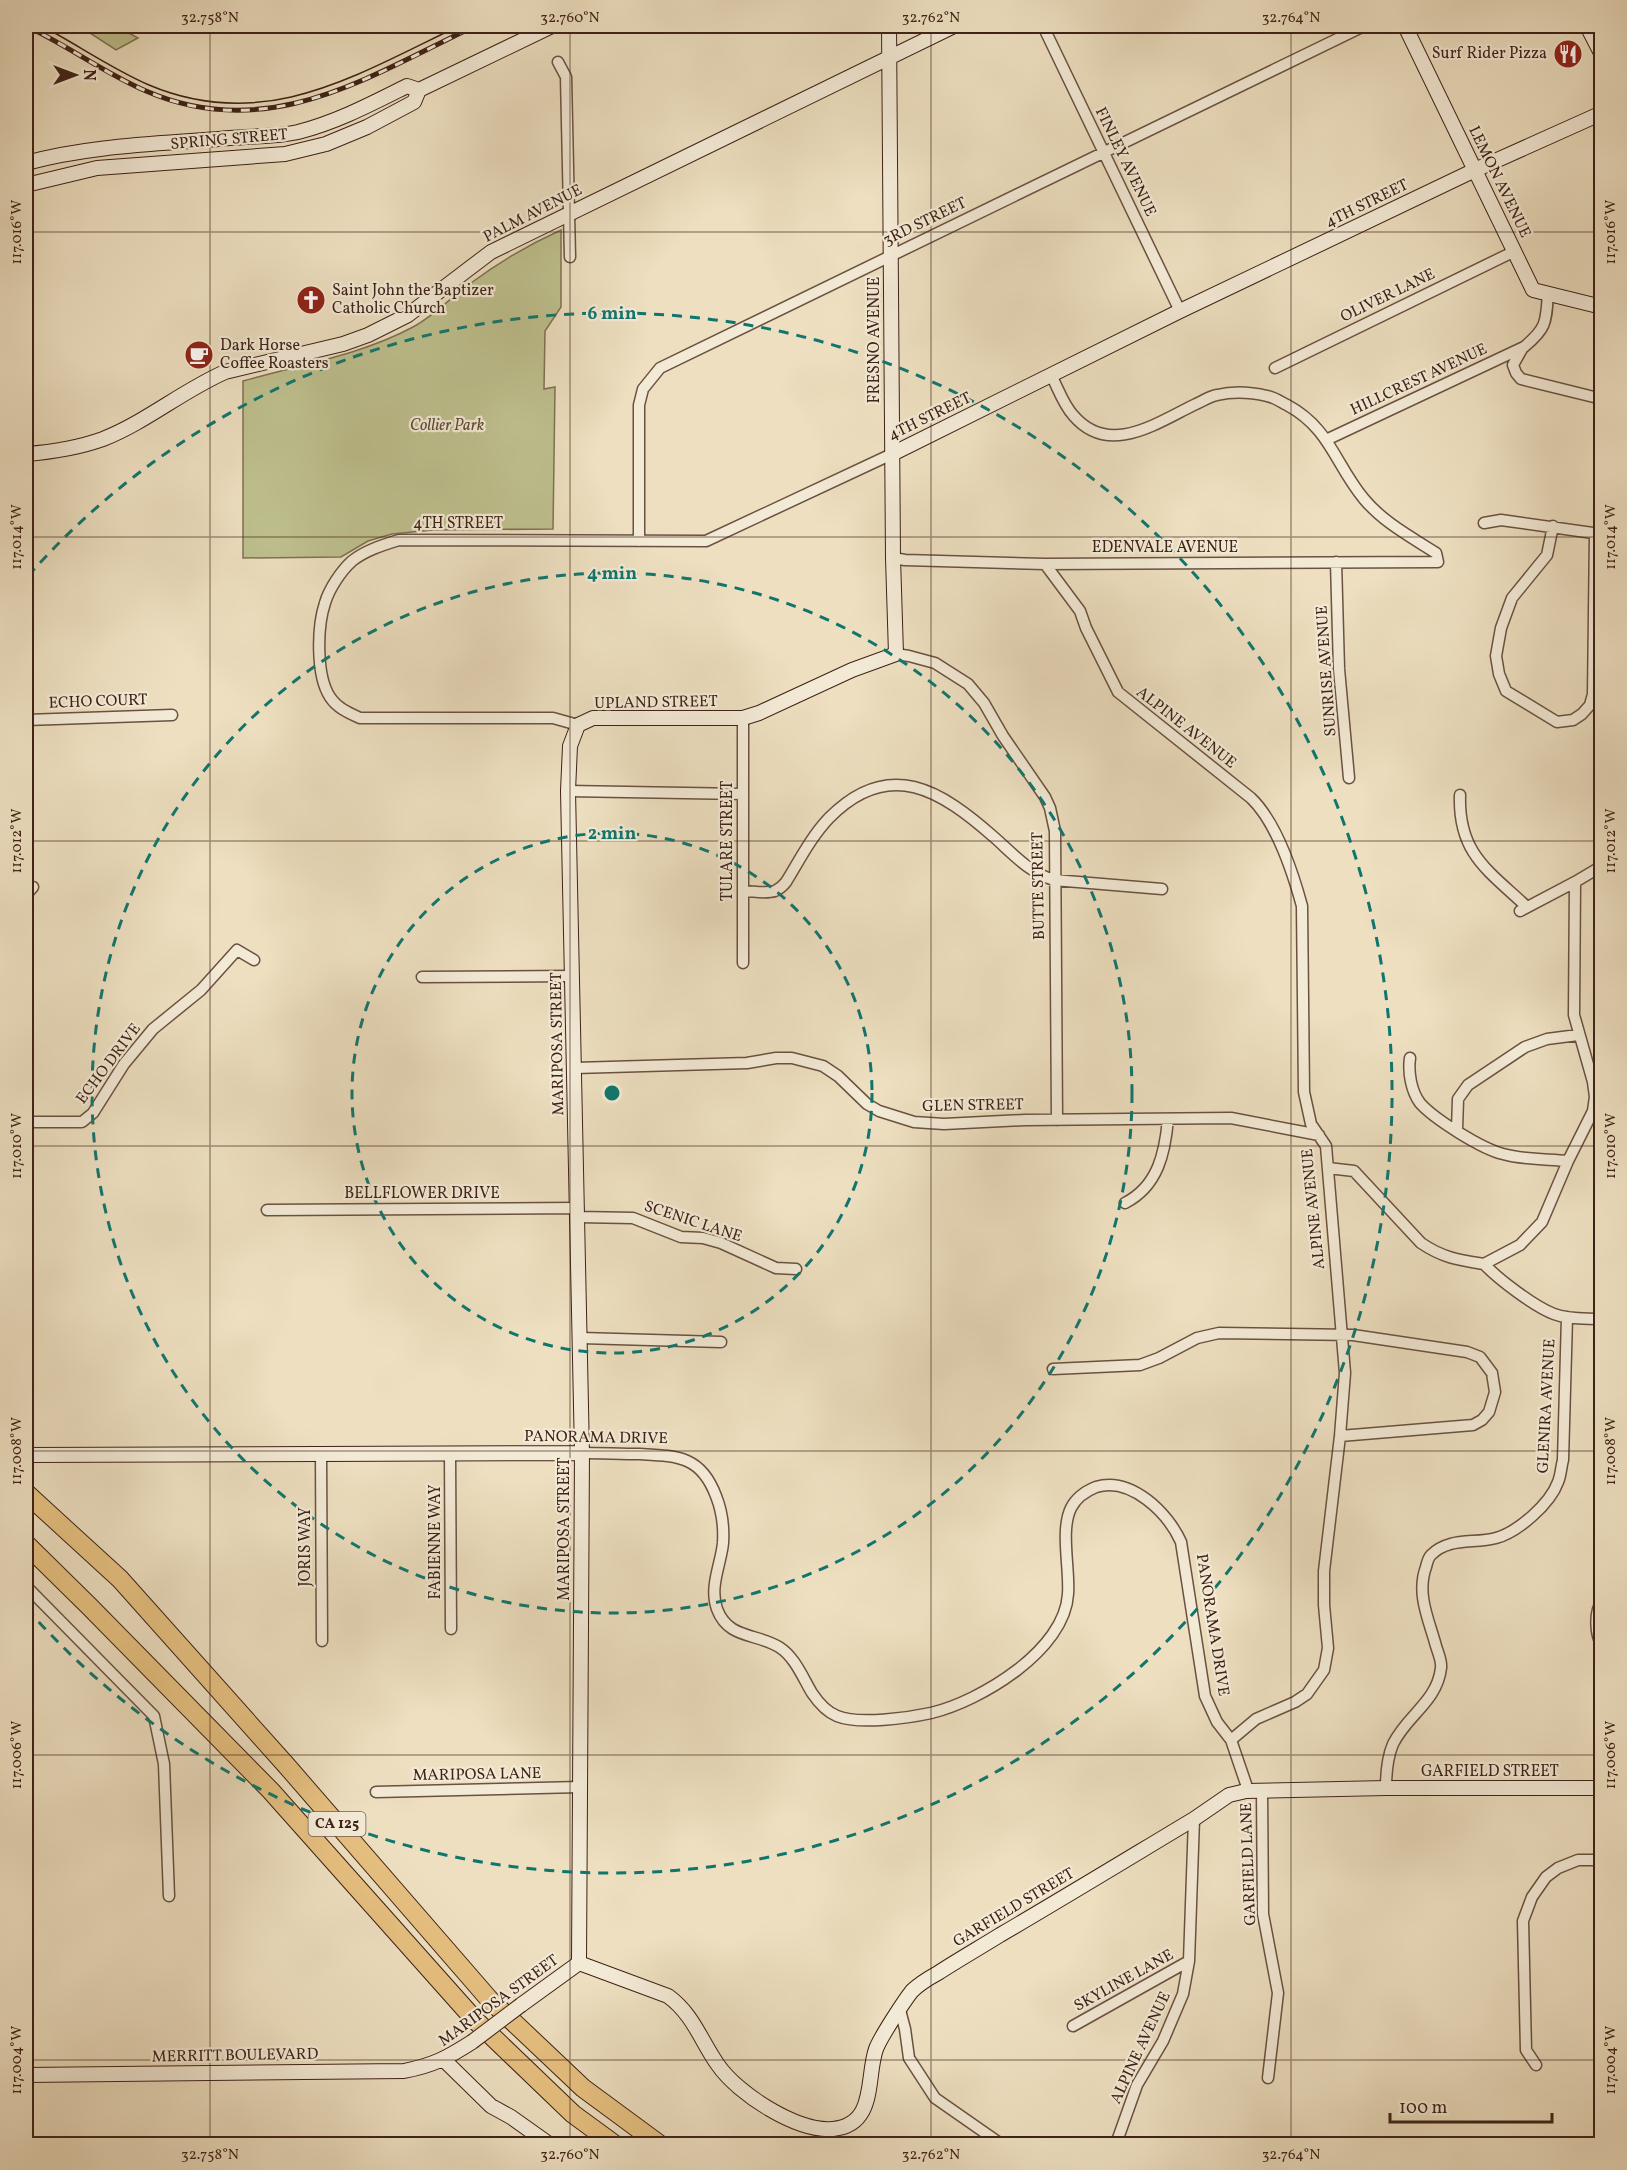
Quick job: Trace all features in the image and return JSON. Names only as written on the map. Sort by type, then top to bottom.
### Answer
[{"type":"highway","name":"CA 125","points":[[26,1492],[120,1579],[286,1765],[489,1999],[583,2088],[659,2145]]},
{"type":"highway","name":"CA 125","points":[[26,1544],[271,1791],[474,2019],[573,2114],[614,2145]]},
{"type":"street","name":"SPRING STREET","points":[[26,185],[97,168],[285,154],[326,144],[367,127],[414,102],[420,90],[552,26]]},
{"type":"street","name":"FRESNO AVENUE","points":[[889,26],[893,558],[896,654]]},
{"type":"street","name":"PALM AVENUE","points":[[26,454],[56,452],[102,439],[225,372],[343,344],[368,335],[408,315],[491,252],[954,26]]},
{"type":"street","name":"FINLEY AVENUE","points":[[1042,26],[1180,311]]},
{"type":"street","name":"3RD STREET","points":[[639,541],[639,405],[643,389],[660,368],[1364,26]]},
{"type":"street","name":"LEMON AVENUE","points":[[1405,26],[1533,290],[1602,307]]},
{"type":"street","points":[[1587,26],[1602,55]]},
{"type":"street","points":[[558,62],[566,77],[570,257]]},
{"type":"street","name":"SPRING STREET","points":[[26,163],[96,149],[295,133],[333,122],[407,86],[420,90]]},
{"type":"street","name":"4TH STREET","points":[[321,674],[322,617],[325,602],[332,587],[352,561],[373,548],[399,540],[706,541],[892,454],[1180,311],[1475,170],[1602,113]]},
{"type":"street","name":"OLIVER LANE","points":[[1275,368],[1515,251]]},
{"type":"street","name":"HILLCREST AVENUE","points":[[1548,293],[1544,324],[1539,334],[1518,353],[1513,365],[1516,373],[1521,379],[1602,399]]},
{"type":"street","name":"HILLCREST AVENUE","points":[[1326,440],[1524,347]]},
{"type":"street","points":[[1051,375],[1073,415],[1084,426],[1099,433],[1117,436],[1134,434],[1216,395],[1245,392],[1270,396],[1302,414],[1319,429],[1326,440]]},
{"type":"street","name":"EDENVALE AVENUE","points":[[893,558],[1045,564],[1438,562],[1436,553],[1392,525],[1365,501],[1344,473],[1326,440]]},
{"type":"street","points":[[1484,523],[1501,520],[1552,526],[1598,533],[1593,694],[1590,705],[1582,714],[1573,720],[1557,722],[1506,691],[1499,674],[1496,656],[1501,628],[1512,598],[1547,555],[1552,526]]},
{"type":"street","name":"SUNRISE AVENUE","points":[[1336,562],[1340,669],[1349,778]]},
{"type":"street","name":"ALPINE AVENUE","points":[[1045,564],[1080,611],[1118,692],[1251,798],[1268,818],[1299,889],[1302,906],[1304,1092],[1311,1124],[1326,1146],[1345,1373],[1324,1571],[1328,1648],[1324,1670],[1307,1694],[1295,1702],[1256,1719],[1231,1740]]},
{"type":"street","name":"UPLAND STREET","points":[[321,674],[323,684],[331,699],[346,712],[360,718],[554,718],[578,724],[601,717],[742,718],[852,670],[896,654]]},
{"type":"street","name":"BUTTE STREET","points":[[896,654],[922,659],[947,669],[968,684],[984,703],[1050,808],[1055,831],[1057,1120]]},
{"type":"street","name":"ECHO COURT","points":[[26,720],[172,714]]},
{"type":"street","name":"TULARE STREET","points":[[742,718],[742,963]]},
{"type":"street","name":"MARIPOSA STREET","points":[[549,2145],[491,2106],[444,2060],[579,1963],[581,1338],[568,791],[570,746],[578,724]]},
{"type":"street","points":[[743,891],[771,891],[781,888],[803,852],[828,819],[860,793],[876,786],[896,783],[925,791],[950,803],[1039,875],[1054,880],[1162,889]]},
{"type":"street","points":[[568,791],[743,795]]},
{"type":"street","points":[[1460,795],[1461,823],[1472,852],[1524,909],[1602,866]]},
{"type":"street","points":[[1328,1168],[1354,1172],[1421,1243],[1432,1251],[1455,1260],[1484,1264],[1520,1245],[1536,1229],[1547,1213],[1568,1161],[1591,1118],[1594,1104],[1593,1082],[1574,1015],[1575,882]]},
{"type":"street","name":"ECHO DRIVE","points":[[26,1122],[82,1122],[93,1113],[124,1064],[153,1029],[201,990],[237,950],[254,960]]},
{"type":"street","points":[[422,977],[572,976]]},
{"type":"street","points":[[1457,1130],[1458,1098],[1468,1085],[1525,1047],[1547,1039],[1578,1035]]},
{"type":"street","name":"GLEN STREET","points":[[575,1068],[747,1063],[792,1058],[823,1066],[838,1076],[867,1104],[879,1111],[914,1122],[944,1124],[1231,1118],[1318,1135]]},
{"type":"street","points":[[1410,1058],[1408,1068],[1414,1092],[1420,1103],[1457,1130],[1503,1154],[1568,1161]]},
{"type":"street","points":[[1125,1203],[1137,1197],[1160,1165],[1166,1146],[1168,1119]]},
{"type":"street","name":"BELLFLOWER DRIVE","points":[[267,1210],[578,1213]]},
{"type":"street","name":"SCENIC LANE","points":[[578,1213],[633,1218],[681,1237],[703,1238],[721,1243],[776,1268],[796,1269]]},
{"type":"street","points":[[1484,1264],[1496,1277],[1552,1313],[1567,1317],[1602,1318]]},
{"type":"street","name":"GLENIRA AVENUE","points":[[1386,1788],[1386,1768],[1393,1744],[1439,1683],[1442,1664],[1421,1594],[1421,1579],[1430,1556],[1450,1543],[1496,1538],[1520,1528],[1528,1522],[1551,1494],[1559,1480],[1563,1460],[1567,1317]]},
{"type":"street","points":[[1053,1369],[1140,1365],[1159,1358],[1197,1338],[1219,1333],[1342,1334],[1473,1354],[1489,1367],[1495,1386],[1489,1412],[1473,1425],[1340,1436]]},
{"type":"street","points":[[581,1338],[721,1342]]},
{"type":"street","name":"PANORAMA DRIVE","points":[[26,1455],[582,1452],[671,1455],[688,1460],[700,1470],[713,1487],[722,1518],[723,1541],[714,1594],[716,1606],[722,1618],[730,1629],[784,1651],[818,1701],[831,1713],[838,1717],[864,1720],[915,1716],[952,1706],[996,1686],[1025,1662],[1054,1634],[1064,1615],[1068,1597],[1067,1521],[1075,1502],[1086,1492],[1100,1486],[1122,1486],[1148,1499],[1170,1523],[1181,1542],[1205,1696],[1217,1722],[1231,1740]]},
{"type":"street","name":"JORIS WAY","points":[[321,1454],[322,1641]]},
{"type":"street","name":"FABIENNE WAY","points":[[450,1454],[451,1629]]},
{"type":"street","points":[[26,1586],[154,1716],[164,1764],[169,1896]]},
{"type":"street","points":[[1602,1600],[1597,1608],[1597,1638],[1602,1646]]},
{"type":"street","points":[[1231,1740],[1246,1784],[1246,1791]]},
{"type":"street","name":"MARIPOSA LANE","points":[[376,1792],[580,1787]]},
{"type":"street","name":"GARFIELD STREET","points":[[579,1963],[668,1996],[681,2005],[718,2066],[732,2082],[782,2117],[808,2125],[833,2129],[849,2125],[862,2113],[867,2100],[876,2049],[913,1990],[1194,1819],[1229,1795],[1246,1791],[1386,1788],[1602,1788]]},
{"type":"street","name":"GARFIELD LANE","points":[[1262,1791],[1263,1914],[1278,1993],[1268,2078]]},
{"type":"street","name":"ALPINE AVENUE","points":[[1116,2145],[1137,2085],[1163,2041],[1183,1994],[1189,1961],[1194,1819]]},
{"type":"street","points":[[1536,2066],[1526,2050],[1523,1921],[1532,1897],[1546,1877],[1558,1868],[1578,1860],[1602,1860]]},
{"type":"street","name":"SKYLINE LANE","points":[[1073,2026],[1189,1961]]},
{"type":"street","points":[[900,2010],[909,2058],[935,2098],[1001,2145]]},
{"type":"street","name":"MERRITT BOULEVARD","points":[[26,2075],[404,2071],[429,2066],[444,2060]]},
{"type":"green space","points":[[79,26],[116,26],[138,38],[116,50]]},
{"type":"green space","name":"Collier Park","points":[[561,230],[561,307],[545,331],[544,389],[555,387],[553,529],[433,530],[392,534],[368,541],[341,557],[243,558],[243,381],[351,352],[393,337],[421,322],[503,261]]},
{"type":"tram line","points":[[42,26],[149,85],[191,99],[232,103],[271,101],[309,92],[383,63],[459,26]]},
{"type":"railway","points":[[26,26],[146,91],[191,106],[234,110],[275,107],[316,98],[396,65],[475,26]]},
{"type":"place","name":"Surf Rider Pizza","points":[[1568,54]]},
{"type":"place","name":"Saint John the Baptizer Catholic Church","points":[[311,300]]},
{"type":"place","name":"Dark Horse Coffee Roasters","points":[[199,355]]}]
